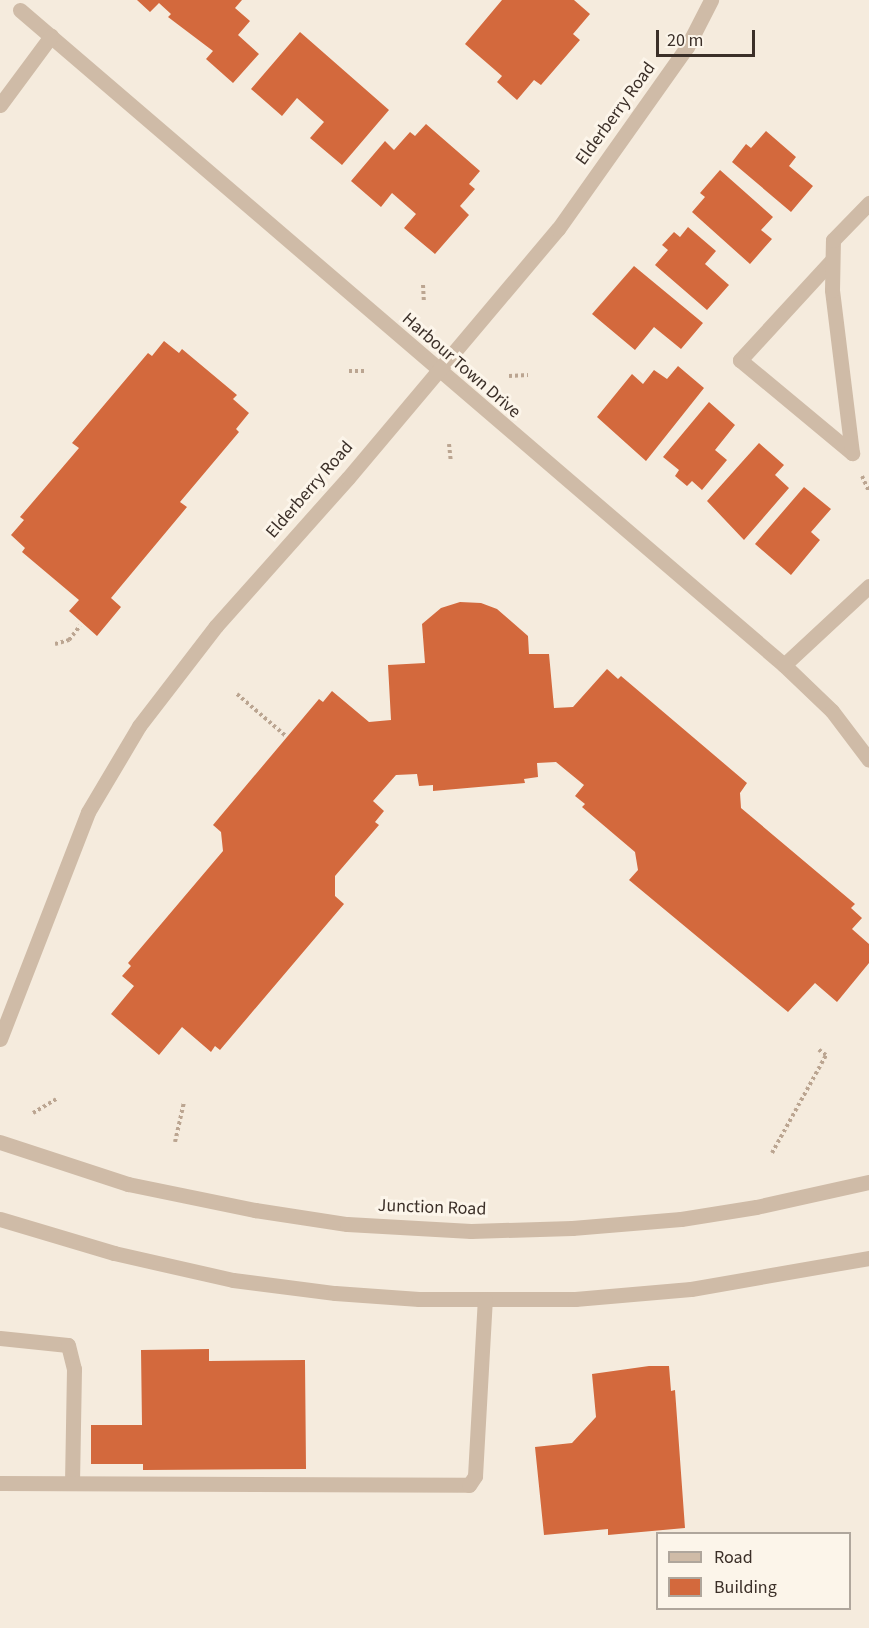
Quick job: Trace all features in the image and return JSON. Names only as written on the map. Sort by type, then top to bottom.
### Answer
[{"type":"street","name":"Elderberry Road","points":[[0,1039],[88,812],[139,726],[216,626],[348,478],[436,370],[558,229],[687,47],[711,0]]},
{"type":"street","name":"Harbour Town Drive","points":[[20,10],[291,239],[436,370],[784,665],[832,711],[869,760]]},
{"type":"street","points":[[0,105],[51,36]]},
{"type":"street","points":[[832,260],[740,360],[852,453],[832,290],[832,260],[832,240],[869,203]]},
{"type":"street","points":[[784,665],[869,586]]},
{"type":"street","name":"Junction Road","points":[[0,1142],[128,1184],[255,1210],[346,1224],[471,1231],[572,1228],[681,1219],[756,1207],[869,1182]]},
{"type":"street","points":[[0,1219],[114,1252],[233,1280],[335,1293],[485,1299],[575,1299],[691,1289],[869,1258]]},
{"type":"street","points":[[0,1483],[469,1485],[475,1476],[485,1299]]},
{"type":"street","points":[[0,1338],[68,1345],[74,1369],[72,1483]]},
{"type":"path","points":[[423,285],[424,303]]},
{"type":"path","points":[[349,371],[366,371]]},
{"type":"path","points":[[509,376],[528,375]]},
{"type":"path","points":[[449,444],[451,462]]},
{"type":"path","points":[[862,476],[869,492]]},
{"type":"path","points":[[55,644],[69,640],[80,626]]},
{"type":"path","points":[[237,694],[287,737]]},
{"type":"path","points":[[772,1153],[826,1056],[819,1050]]},
{"type":"path","points":[[33,1113],[56,1099]]},
{"type":"path","points":[[175,1142],[184,1102]]},
{"type":"building","points":[[137,0],[242,0],[235,8],[250,21],[238,35],[259,54],[233,83],[206,59],[213,51],[168,17],[171,14],[159,3],[150,12]]},
{"type":"building","points":[[502,0],[574,0],[590,14],[573,34],[580,40],[541,85],[534,80],[517,100],[497,82],[502,76],[465,44]]},
{"type":"building","points":[[300,32],[389,110],[342,165],[310,138],[324,122],[297,98],[282,116],[251,89]]},
{"type":"building","points":[[426,124],[480,171],[469,184],[475,189],[460,206],[469,215],[435,254],[404,228],[416,214],[392,193],[381,207],[351,181],[385,141],[394,150],[410,132],[415,136]]},
{"type":"building","points":[[766,131],[796,157],[789,166],[813,186],[791,212],[732,162],[746,144],[751,148]]},
{"type":"building","points":[[720,170],[773,217],[761,230],[772,239],[750,264],[692,212],[705,197],[700,193]]},
{"type":"building","points":[[688,227],[716,251],[705,264],[729,285],[707,310],[655,265],[668,250],[662,245],[674,232],[680,237]]},
{"type":"building","points":[[634,266],[703,323],[681,349],[654,327],[635,350],[592,314]]},
{"type":"building","points":[[164,341],[179,353],[182,349],[237,395],[233,399],[249,413],[236,429],[239,432],[180,502],[187,507],[111,598],[121,607],[97,636],[69,611],[79,600],[22,552],[25,548],[11,535],[24,520],[20,517],[79,448],[72,443],[148,353],[152,356]]},
{"type":"building","points":[[678,366],[704,388],[646,461],[597,417],[632,374],[643,384],[654,370],[667,379]]},
{"type":"building","points":[[709,402],[735,425],[715,450],[727,460],[702,490],[692,481],[687,486],[675,476],[679,470],[663,457]]},
{"type":"building","points":[[759,443],[784,465],[775,475],[789,488],[744,540],[707,501]]},
{"type":"building","points":[[804,487],[831,509],[811,532],[820,540],[791,575],[755,544]]},
{"type":"building","points":[[460,602],[481,603],[497,609],[528,636],[529,654],[549,654],[554,708],[573,707],[607,669],[618,679],[621,676],[747,783],[740,793],[741,808],[855,904],[851,908],[862,918],[852,929],[869,944],[869,963],[837,1002],[815,983],[788,1012],[629,880],[638,870],[635,852],[582,807],[585,804],[575,796],[584,785],[556,762],[537,763],[538,777],[524,779],[525,783],[433,791],[433,785],[419,786],[417,774],[396,775],[373,801],[384,811],[375,822],[379,825],[335,876],[335,896],[344,904],[220,1050],[215,1046],[211,1052],[182,1027],[159,1055],[111,1014],[134,986],[122,976],[131,966],[128,963],[223,851],[221,832],[213,825],[319,699],[323,702],[332,691],[369,722],[391,720],[388,665],[425,663],[422,624],[441,608]]},
{"type":"building","points":[[209,1349],[209,1361],[305,1360],[306,1469],[143,1470],[143,1464],[91,1464],[91,1425],[142,1425],[141,1350]]},
{"type":"building","points":[[649,1366],[669,1366],[671,1391],[675,1390],[685,1528],[608,1535],[608,1529],[544,1535],[535,1447],[572,1443],[596,1417],[592,1374]]}]
